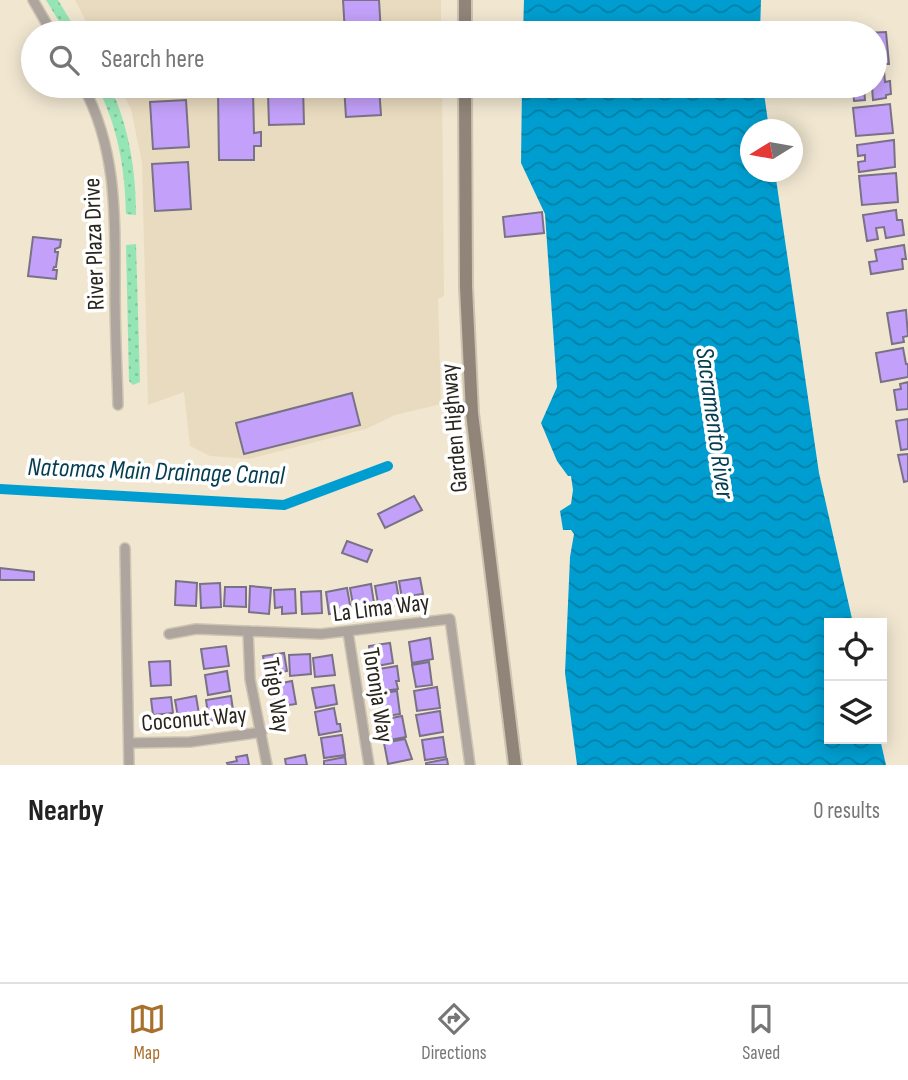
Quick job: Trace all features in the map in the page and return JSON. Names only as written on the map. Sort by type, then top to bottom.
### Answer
[{"type":"main road","points":[[465,0],[465,21]]},
{"type":"main road","name":"Garden Highway","points":[[465,98],[466,287],[471,403],[515,765]]},
{"type":"street","points":[[33,0],[45,21]]},
{"type":"street","name":"River Plaza Drive","points":[[90,98],[104,134],[115,194],[118,405]]},
{"type":"street","points":[[125,548],[129,765]]},
{"type":"street","name":"La Lima Way","points":[[169,634],[196,629],[321,635],[450,619],[470,765]]},
{"type":"street","name":"Trigo Way","points":[[248,631],[250,679],[267,765]]},
{"type":"street","name":"Toronja Way","points":[[348,632],[369,765]]},
{"type":"street","name":"Coconut Way","points":[[129,743],[190,742],[262,732]]},
{"type":"shaded area","points":[[75,0],[441,0],[441,21],[86,21]]},
{"type":"shaded area","points":[[125,98],[442,98],[444,296],[438,299],[441,404],[395,415],[366,429],[249,459],[210,456],[190,446],[184,392],[148,405],[142,163],[131,109]]},
{"type":"green space","points":[[46,0],[58,0],[71,21],[59,21]]},
{"type":"green space","points":[[103,98],[116,98],[127,133],[135,182],[136,215],[126,214],[119,148]]},
{"type":"green space","points":[[136,244],[140,382],[133,385],[129,381],[126,245]]},
{"type":"water","points":[[524,0],[761,0],[760,21],[523,21]]},
{"type":"water","name":"Sacramento River","points":[[522,98],[765,98],[768,119],[740,119],[740,182],[776,182],[819,473],[852,618],[824,618],[824,744],[881,744],[886,765],[577,765],[565,673],[570,557],[574,534],[571,530],[563,530],[560,511],[571,504],[573,490],[571,476],[568,476],[557,461],[541,423],[557,387],[545,214],[521,163]]},
{"type":"building","points":[[343,0],[379,0],[380,21],[344,21]]},
{"type":"building","points":[[890,81],[891,94],[887,95],[887,82]]},
{"type":"building","points":[[218,98],[253,98],[254,133],[261,132],[261,146],[254,146],[254,160],[219,160]]},
{"type":"building","points":[[268,98],[303,98],[304,124],[269,125]]},
{"type":"building","points":[[345,98],[380,98],[381,115],[346,117]]},
{"type":"building","points":[[186,100],[189,147],[153,149],[150,102]]},
{"type":"building","points":[[890,104],[893,133],[856,136],[853,108]]},
{"type":"building","points":[[894,140],[895,167],[859,172],[858,162],[865,161],[865,155],[858,156],[857,145]]},
{"type":"building","points":[[188,162],[191,209],[155,211],[152,164]]},
{"type":"building","points":[[896,173],[898,202],[862,205],[859,176]]},
{"type":"building","points":[[896,210],[897,220],[902,220],[904,235],[886,238],[884,227],[876,228],[878,239],[867,241],[863,215]]},
{"type":"building","points":[[542,212],[544,233],[505,237],[503,217]]},
{"type":"building","points":[[33,237],[61,240],[60,247],[55,249],[55,252],[58,252],[53,270],[57,270],[56,279],[28,276]]},
{"type":"building","points":[[904,245],[906,259],[902,259],[903,269],[871,274],[869,262],[877,261],[875,250]]},
{"type":"building","points":[[906,310],[908,336],[903,337],[904,342],[892,344],[887,313]]},
{"type":"building","points":[[903,348],[908,364],[908,377],[881,382],[876,353]]},
{"type":"building","points":[[908,382],[908,409],[897,410],[894,390],[901,389],[900,384]]},
{"type":"building","points":[[352,393],[360,425],[244,454],[236,423]]},
{"type":"building","points":[[908,419],[908,449],[901,450],[896,421]]},
{"type":"building","points":[[908,454],[908,481],[904,482],[898,455]]},
{"type":"building","points":[[414,496],[422,510],[385,528],[378,514]]},
{"type":"building","points":[[347,541],[372,550],[367,562],[342,553]]},
{"type":"building","points":[[0,568],[34,572],[34,580],[0,580]]},
{"type":"building","points":[[420,578],[423,594],[415,595],[416,602],[403,604],[399,581]]},
{"type":"building","points":[[176,581],[197,583],[196,606],[175,605]]},
{"type":"building","points":[[396,582],[400,605],[379,609],[375,586]]},
{"type":"building","points":[[220,583],[221,607],[201,608],[200,584]]},
{"type":"building","points":[[371,584],[374,603],[354,610],[350,588]]},
{"type":"building","points":[[250,586],[271,588],[269,614],[249,612]]},
{"type":"building","points":[[225,587],[246,587],[246,607],[224,606]]},
{"type":"building","points":[[347,588],[351,610],[329,614],[326,592]]},
{"type":"building","points":[[295,589],[296,613],[282,614],[282,607],[275,608],[274,590]]},
{"type":"building","points":[[321,591],[322,613],[302,614],[301,592]]},
{"type":"building","points":[[430,638],[433,659],[412,663],[409,642]]},
{"type":"building","points":[[390,643],[393,663],[372,667],[369,646]]},
{"type":"building","points":[[226,646],[229,666],[204,669],[201,649]]},
{"type":"building","points":[[284,653],[287,671],[266,675],[263,656]]},
{"type":"building","points":[[310,654],[311,674],[290,676],[289,655]]},
{"type":"building","points":[[332,655],[335,675],[315,677],[313,658]]},
{"type":"building","points":[[170,661],[171,685],[151,686],[149,662]]},
{"type":"building","points":[[429,662],[432,685],[416,687],[412,665]]},
{"type":"building","points":[[397,666],[398,689],[376,692],[373,670]]},
{"type":"building","points":[[227,671],[230,691],[208,695],[205,675]]},
{"type":"building","points":[[292,681],[296,704],[276,707],[272,685]]},
{"type":"building","points":[[334,685],[337,704],[316,708],[312,688]]},
{"type":"building","points":[[437,687],[440,708],[417,711],[414,691]]},
{"type":"building","points":[[397,691],[400,714],[381,717],[377,694]]},
{"type":"building","points":[[196,696],[199,714],[178,717],[175,700]]},
{"type":"building","points":[[231,696],[234,717],[209,721],[206,700]]},
{"type":"building","points":[[171,697],[173,713],[153,715],[151,699]]},
{"type":"building","points":[[334,708],[341,731],[319,735],[315,712]]},
{"type":"building","points":[[440,711],[443,732],[420,736],[416,715]]},
{"type":"building","points":[[402,716],[406,737],[384,741],[381,720]]},
{"type":"building","points":[[342,735],[345,755],[324,758],[321,738]]},
{"type":"building","points":[[443,737],[446,757],[425,760],[422,740]]},
{"type":"building","points":[[405,739],[412,759],[388,764],[384,743]]},
{"type":"building","points":[[247,755],[249,765],[227,763],[237,761],[236,757]]},
{"type":"building","points":[[305,755],[307,765],[286,765],[285,759]]},
{"type":"building","points":[[345,757],[346,765],[324,765],[324,761]]},
{"type":"building","points":[[447,759],[448,765],[426,765],[426,763]]},
{"type":"waterway","name":"Natomas Main Drainage Canal","points":[[0,489],[284,505],[388,466]]}]
